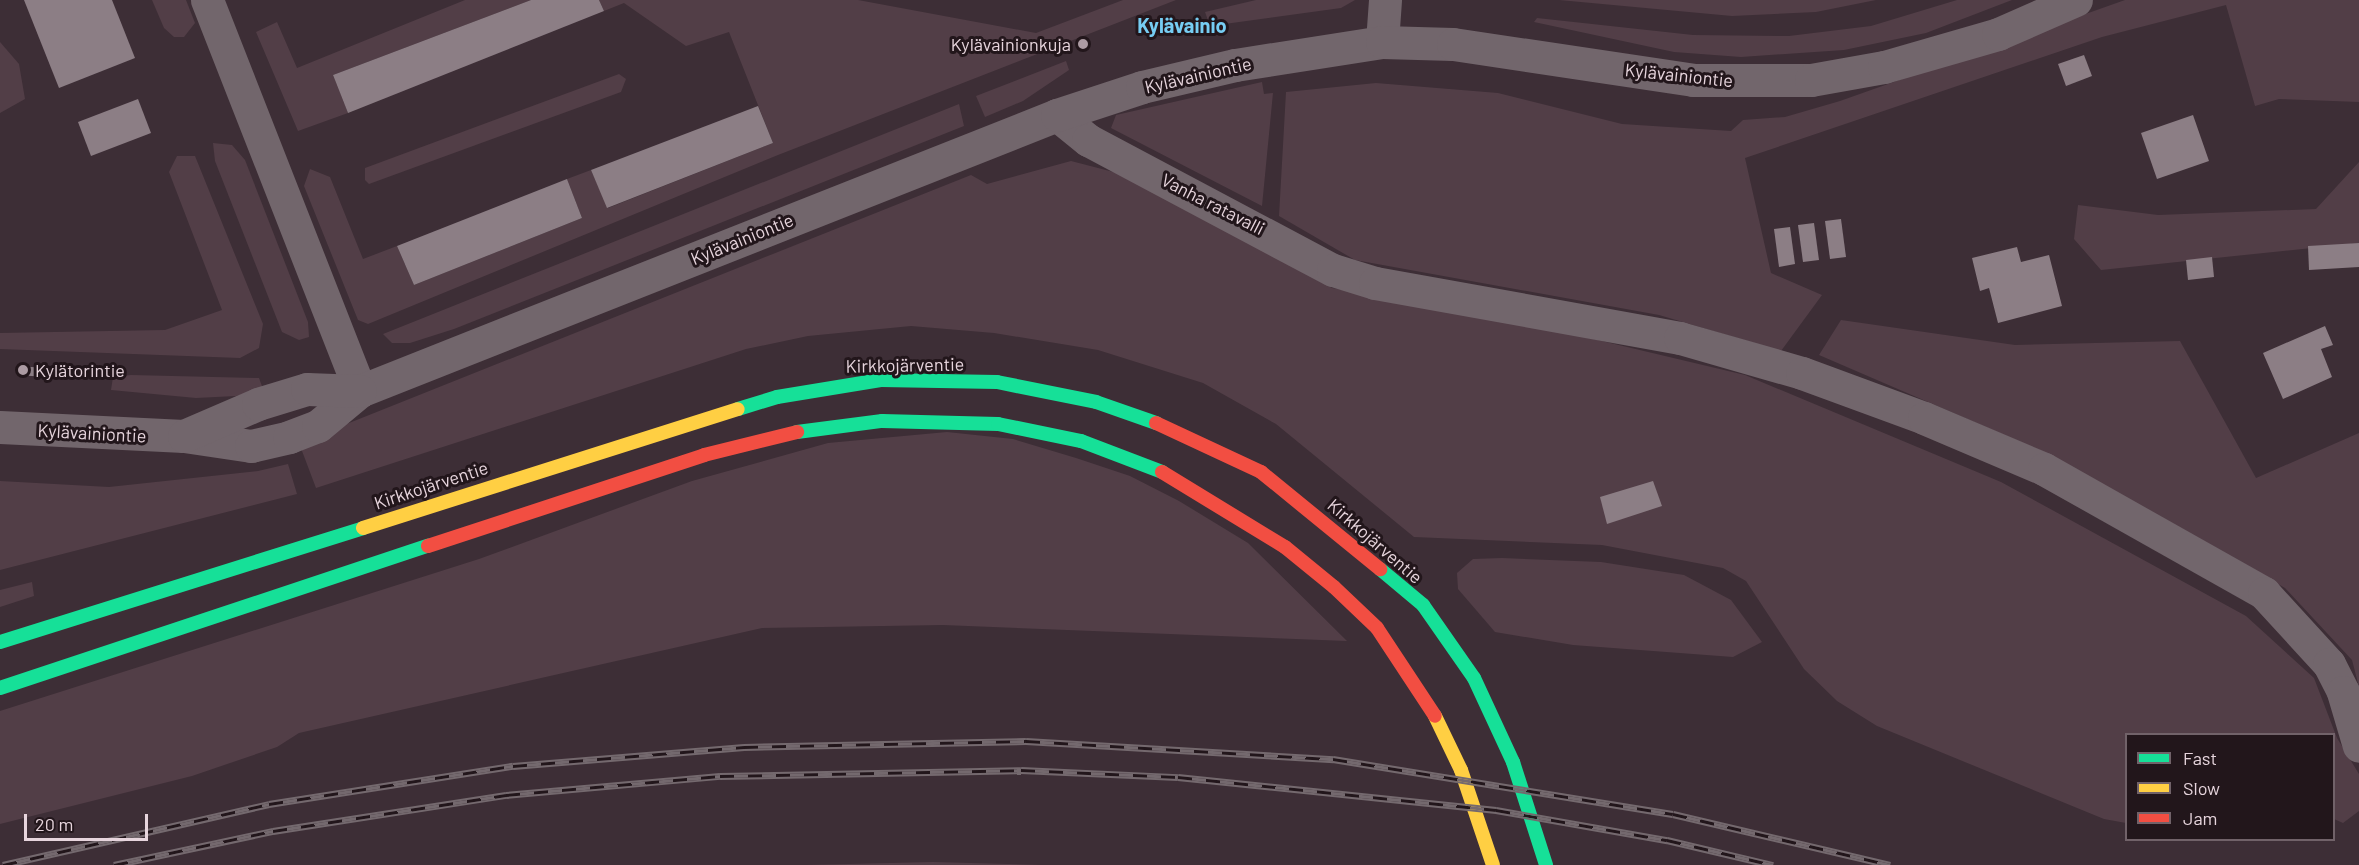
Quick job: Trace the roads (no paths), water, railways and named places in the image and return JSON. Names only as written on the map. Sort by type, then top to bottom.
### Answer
[{"type":"main road","name":"Kirkkojärventie","points":[[0,642],[691,421],[777,397],[881,380],[997,382],[1096,402],[1185,434],[1261,472],[1323,518],[1423,605],[1473,678],[1503,741],[1546,865]]},
{"type":"main road","points":[[0,688],[705,455],[793,432],[882,421],[998,424],[1081,441],[1157,469],[1285,548],[1377,628],[1430,708],[1461,770],[1493,865]]},
{"type":"street","points":[[207,0],[360,391]]},
{"type":"street","points":[[1382,42],[1384,0]]},
{"type":"street","name":"Kylävainiontie","points":[[0,427],[184,436],[258,404],[307,389],[360,391],[1057,115],[1142,87],[1235,65],[1382,42],[1453,44],[1693,80],[1811,80],[1884,67],[1998,34],[2076,0]]},
{"type":"street","name":"Vanha ratavalli","points":[[1057,115],[1088,140],[1333,270],[1375,283],[1680,338],[1802,373],[1924,418],[2044,469],[2264,593],[2329,664],[2343,692],[2359,746]]},
{"type":"railway","points":[[3,865],[269,804],[513,766],[744,747],[1026,741],[1333,759],[1673,814],[1890,865]]},
{"type":"railway","points":[[114,865],[273,831],[506,795],[720,776],[1021,770],[1178,777],[1496,810],[1667,840],[1773,865]]},
{"type":"place","name":"Kylävainionkuja","points":[[1083,44]]},
{"type":"place","name":"Kylätorintie","points":[[23,370]]},
{"type":"district","name":"Kylävainio","points":[[1182,25]]}]
